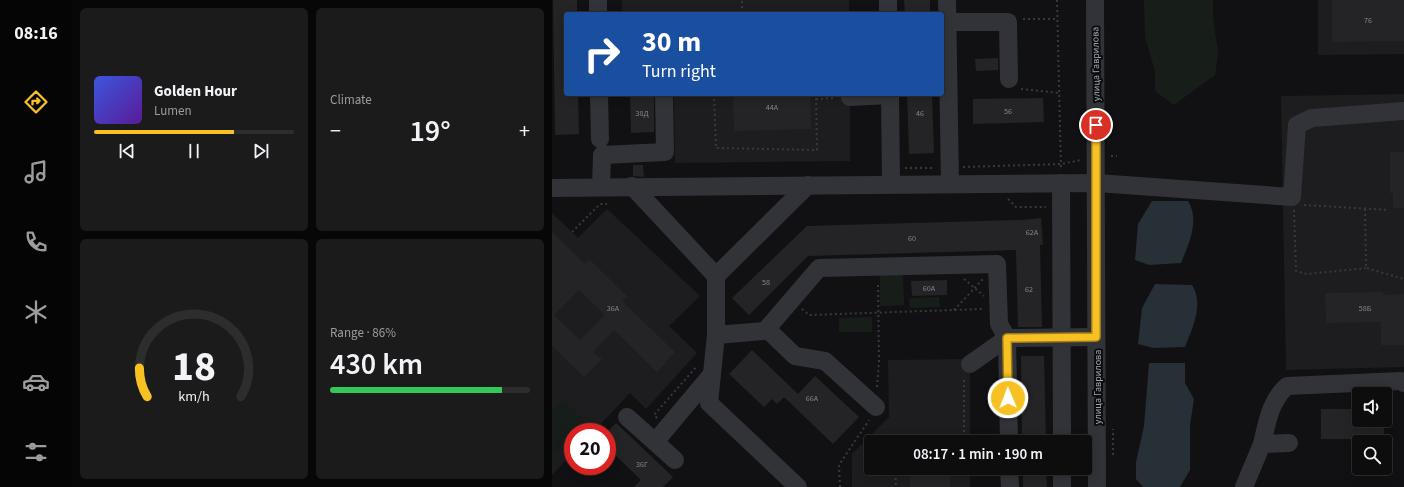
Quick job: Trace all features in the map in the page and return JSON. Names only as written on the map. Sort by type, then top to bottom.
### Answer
[{"type":"street","points":[[598,0],[598,12]]},
{"type":"street","points":[[888,0],[888,12]]},
{"type":"street","points":[[947,0],[950,184]]},
{"type":"street","name":"улица Гаврилова","points":[[1095,0],[1097,182],[1097,487]]},
{"type":"street","points":[[947,22],[1008,22],[1009,79]]},
{"type":"street","points":[[599,96],[600,139]]},
{"type":"street","points":[[601,187],[602,155],[665,152],[664,96]]},
{"type":"street","points":[[850,97],[870,96]]},
{"type":"street","points":[[890,96],[891,184]]},
{"type":"street","points":[[552,188],[1097,182],[1292,197],[1297,125],[1312,118],[1404,111]]},
{"type":"street","points":[[1061,183],[1062,435]]},
{"type":"street","points":[[716,276],[808,185]]},
{"type":"street","points":[[632,186],[716,276],[716,335],[705,369],[655,442]]},
{"type":"street","points":[[716,335],[766,331],[819,268],[997,264],[999,324],[1007,338],[1009,435]]},
{"type":"street","points":[[767,329],[795,356],[825,361],[876,407]]},
{"type":"street","points":[[970,364],[1007,338],[1096,337]]},
{"type":"street","points":[[705,369],[709,402],[798,487]]},
{"type":"street","points":[[1244,487],[1262,444],[1268,415],[1278,394],[1287,386],[1401,381],[1404,383]]},
{"type":"street","points":[[627,418],[675,460]]},
{"type":"street","points":[[1262,444],[1289,443]]},
{"type":"street","points":[[1009,475],[1010,487]]},
{"type":"street","points":[[1062,475],[1062,487]]},
{"type":"path","points":[[742,0],[742,12]]},
{"type":"path","points":[[1057,0],[1061,183]]},
{"type":"path","points":[[1008,22],[1009,19],[1058,18]]},
{"type":"path","points":[[1009,79],[1010,88],[1059,92]]},
{"type":"path","points":[[714,96],[716,148],[817,150],[816,99],[850,97]]},
{"type":"path","points":[[991,183],[1016,207],[1061,208]]},
{"type":"path","points":[[1292,197],[1296,271],[1306,274],[1366,268],[1404,278]]},
{"type":"path","points":[[572,232],[600,204],[608,204]]},
{"type":"path","points":[[1365,208],[1366,268]]},
{"type":"path","points":[[954,310],[997,264]]},
{"type":"path","points":[[947,265],[998,308]]},
{"type":"path","points":[[791,301],[809,315],[998,308]]},
{"type":"path","points":[[964,435],[964,368],[970,364]]},
{"type":"path","points":[[654,415],[705,369]]},
{"type":"path","points":[[896,475],[896,487]]},
{"type":"shaded area","points":[[622,0],[849,0],[849,12],[622,12]]},
{"type":"shaded area","points":[[1144,0],[1213,0],[1213,16],[1218,54],[1215,75],[1174,105],[1155,91],[1155,71],[1145,37]]},
{"type":"shaded area","points":[[1318,0],[1404,0],[1404,54],[1318,55]]},
{"type":"shaded area","points":[[1404,94],[1404,367],[1286,370],[1281,96]]},
{"type":"shaded area","points":[[674,96],[850,96],[850,161],[675,163]]},
{"type":"shaded area","points":[[1152,201],[1188,201],[1193,216],[1193,224],[1190,240],[1181,263],[1149,265],[1135,260],[1138,224]]},
{"type":"shaded area","points":[[607,209],[700,296],[669,326],[697,353],[646,409],[630,393],[602,423],[564,423],[564,462],[552,475],[552,213],[578,238]]},
{"type":"shaded area","points":[[880,273],[903,273],[904,305],[880,306]]},
{"type":"shaded area","points":[[1155,284],[1192,285],[1197,300],[1197,308],[1194,324],[1185,347],[1153,348],[1138,344],[1142,308]]},
{"type":"shaded area","points":[[939,297],[940,307],[910,308],[909,298]]},
{"type":"shaded area","points":[[872,317],[872,332],[839,332],[839,318]]},
{"type":"shaded area","points":[[970,359],[970,435],[871,435],[889,417],[888,360]]},
{"type":"shaded area","points":[[1149,363],[1185,363],[1185,383],[1194,399],[1190,425],[1190,470],[1180,487],[1143,487],[1136,479],[1136,462],[1144,426]]},
{"type":"shaded area","points":[[563,399],[586,422],[564,423],[564,445],[552,458],[552,411]]},
{"type":"shaded area","points":[[864,442],[864,475],[970,475],[970,487],[852,487],[852,454]]},
{"type":"building","points":[[553,0],[577,0],[577,12],[564,12],[564,96],[578,96],[579,134],[555,135]]},
{"type":"building","points":[[904,0],[930,0],[930,12],[905,12]]},
{"type":"building","points":[[1332,0],[1404,0],[1404,41],[1332,42]]},
{"type":"building","points":[[998,58],[998,70],[976,71],[975,59]]},
{"type":"building","points":[[630,96],[654,96],[654,132],[631,133]]},
{"type":"building","points":[[733,96],[810,96],[811,129],[734,131]]},
{"type":"building","points":[[907,96],[932,96],[934,153],[909,154]]},
{"type":"building","points":[[1043,98],[1044,122],[973,124],[973,99]]},
{"type":"building","points":[[1390,152],[1404,152],[1404,208],[1393,208],[1393,193],[1390,193]]},
{"type":"building","points":[[633,165],[643,165],[644,177],[633,176]]},
{"type":"building","points":[[1041,218],[1043,245],[1040,245],[1042,327],[1018,327],[1016,250],[808,256],[749,315],[732,298],[807,226],[1022,220]]},
{"type":"building","points":[[552,232],[585,264],[590,260],[627,296],[622,301],[675,352],[657,372],[614,330],[593,352],[602,359],[584,377],[552,346]],"holes":[[[579,290],[605,315],[580,340],[554,315]]]},
{"type":"building","points":[[947,280],[947,295],[912,296],[911,281]]},
{"type":"building","points":[[1383,292],[1383,295],[1404,294],[1404,345],[1381,345],[1381,322],[1326,323],[1325,293]]},
{"type":"building","points":[[752,350],[798,394],[815,376],[859,417],[833,444],[784,397],[777,404],[772,399],[764,407],[729,374]]},
{"type":"building","points":[[1021,356],[1044,356],[1046,435],[1022,435]]},
{"type":"building","points":[[1321,409],[1352,409],[1352,427],[1384,427],[1384,435],[1352,435],[1352,439],[1321,439]]},
{"type":"building","points":[[616,423],[673,477],[663,487],[634,487],[641,480],[616,456]]},
{"type":"building","points":[[910,475],[950,475],[950,487],[910,487]]},
{"type":"building","points":[[1023,475],[1046,475],[1047,487],[1023,487]]},
{"type":"route","points":[[1008,398],[1007,338],[1096,337],[1096,125]]}]
